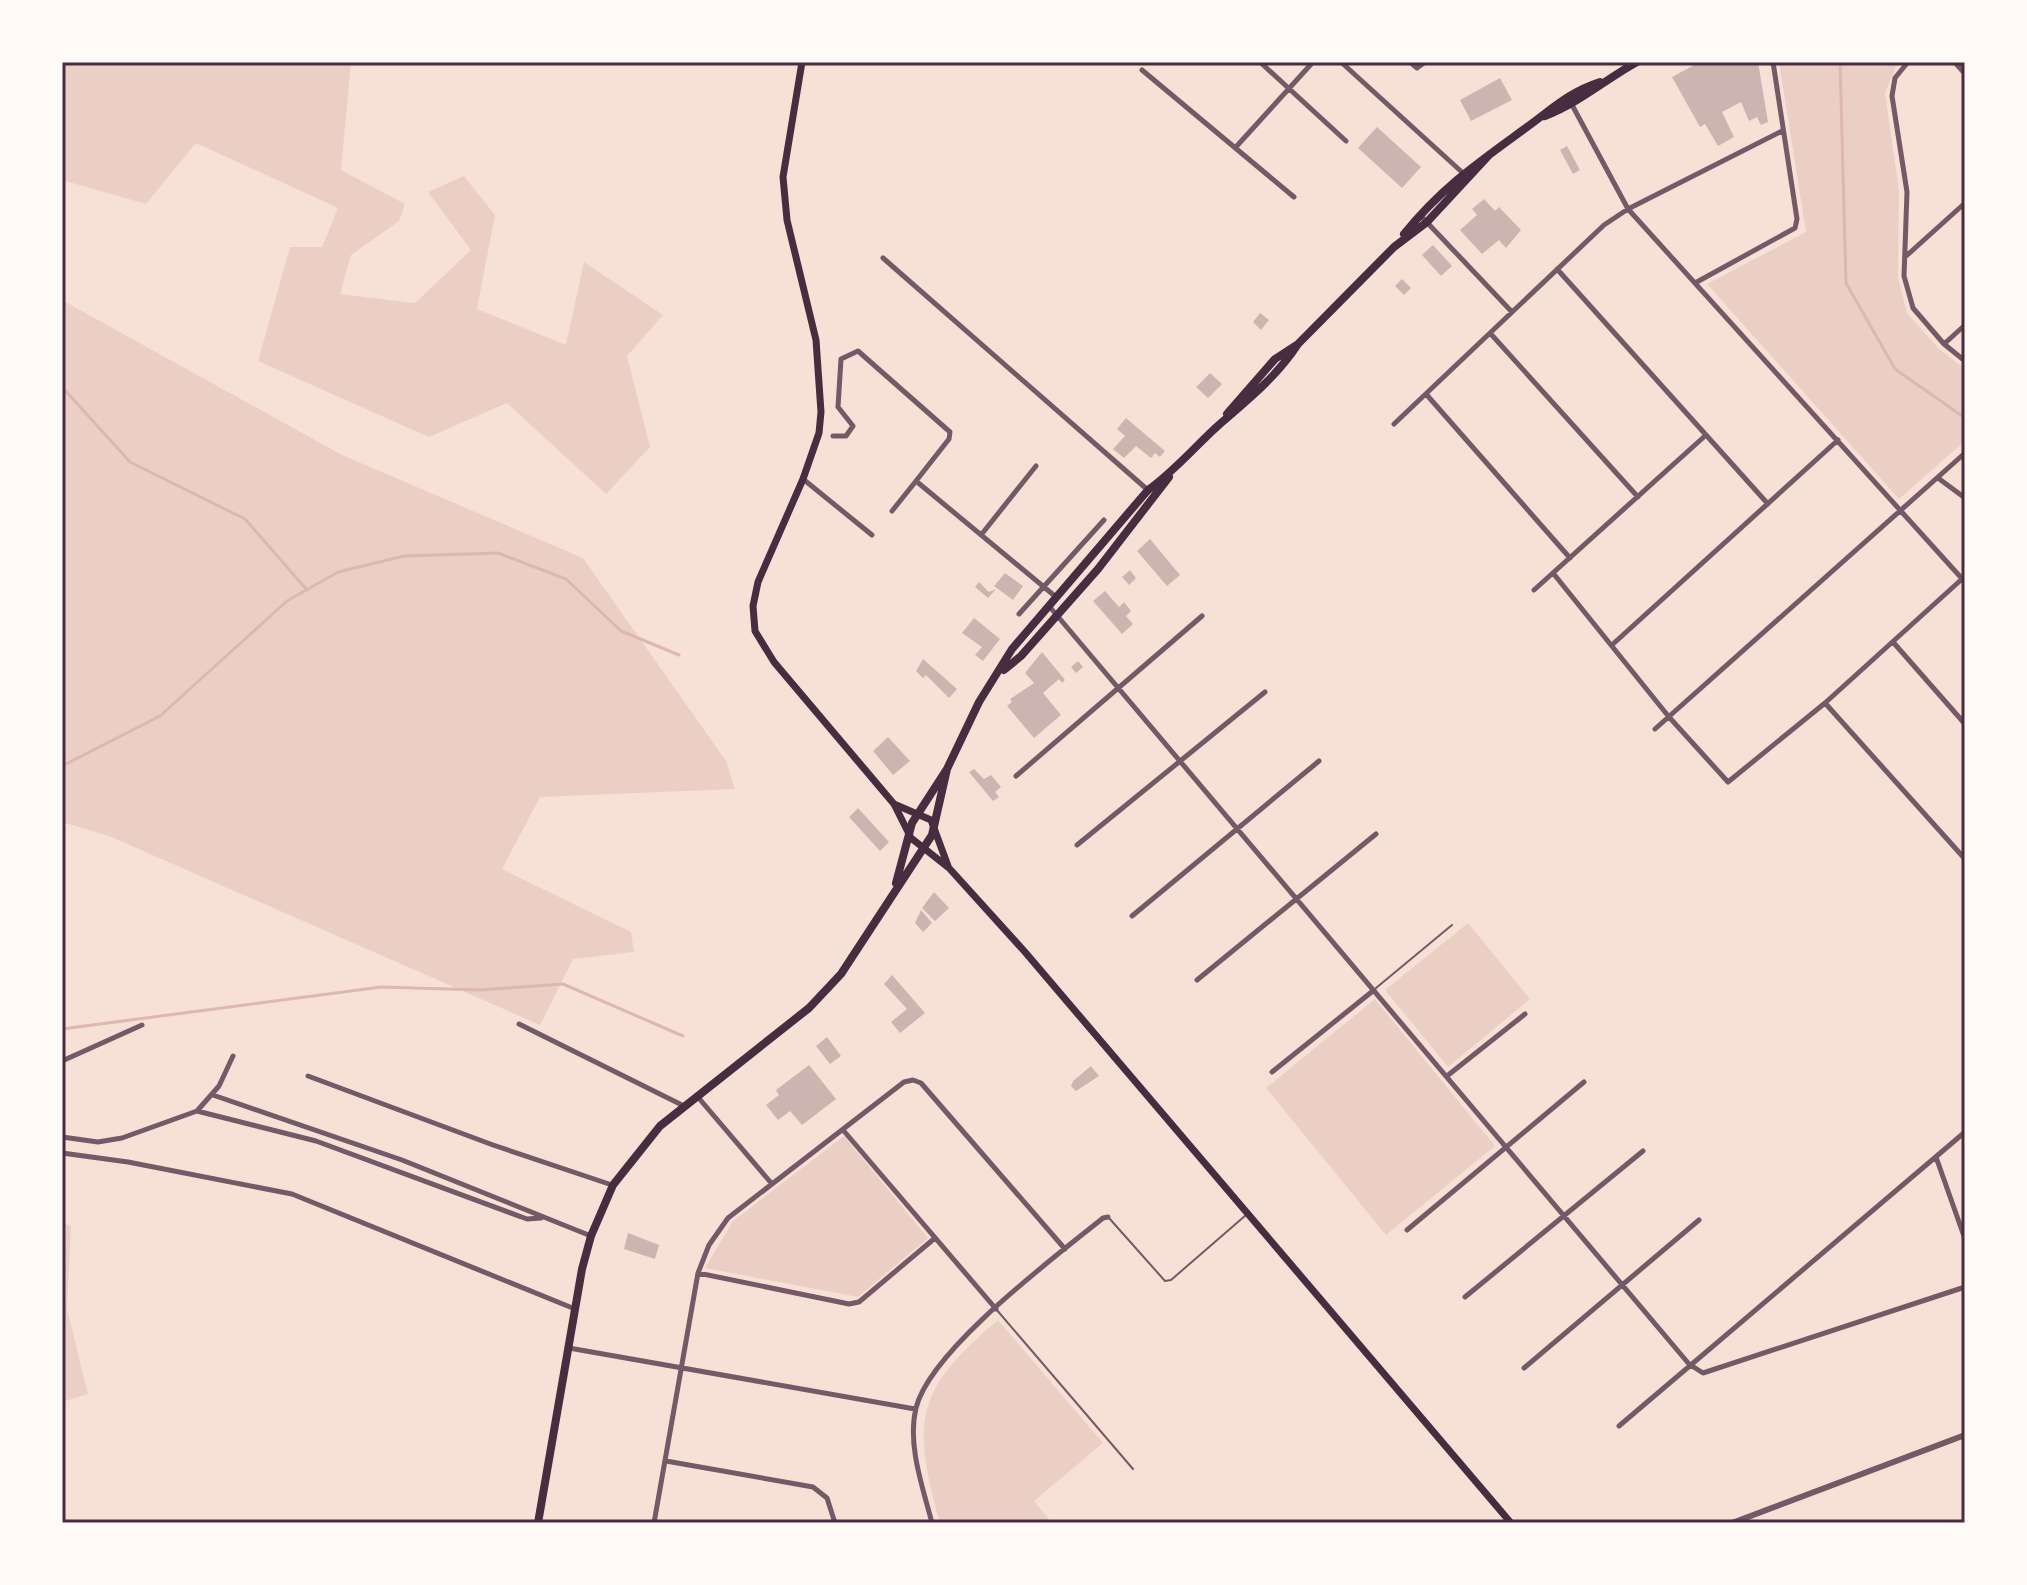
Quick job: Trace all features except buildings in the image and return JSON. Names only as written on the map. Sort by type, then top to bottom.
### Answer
[{"type":"main road","points":[[802,62],[783,177],[787,220],[816,340],[822,391],[819,433],[803,479],[758,582],[753,606],[755,631],[774,662],[894,804],[909,832],[949,868],[1511,1523]]},
{"type":"main road","points":[[895,887],[917,812],[947,769],[979,702],[1000,673],[1012,649],[1148,490],[1172,473],[1220,424],[1252,398],[1283,367],[1298,344],[1466,175],[1540,118],[1637,62]]},
{"type":"main road","points":[[1220,424],[1244,391],[1275,359],[1298,344]]},
{"type":"main road","points":[[1244,391],[1252,398]]},
{"type":"main road","points":[[1000,673],[1021,656],[1057,615],[1156,497],[1172,473]]},
{"type":"main road","points":[[538,1523],[591,1236],[613,1185],[660,1126],[809,1008],[849,962],[936,827],[947,769]]},
{"type":"main road","points":[[894,804],[926,815],[936,827],[949,868]]},
{"type":"street","points":[[1260,62],[1346,141]]},
{"type":"street","points":[[1235,148],[1313,62]]},
{"type":"street","points":[[1341,62],[1466,175]]},
{"type":"street","points":[[1410,62],[1417,68],[1425,62]]},
{"type":"street","points":[[1695,283],[1795,228],[1797,219],[1773,62]]},
{"type":"street","points":[[1908,62],[1895,78],[1892,96],[1907,192],[1904,276],[1913,308],[1944,344],[1965,361]]},
{"type":"street","points":[[1955,62],[1965,73]]},
{"type":"street","points":[[1142,70],[1294,197]]},
{"type":"street","points":[[1553,573],[1669,717],[1728,782],[1825,703],[1964,580],[1628,209],[1569,100]]},
{"type":"street","points":[[1394,424],[1604,225],[1628,209],[1782,131]]},
{"type":"street","points":[[1905,257],[1965,203]]},
{"type":"street","points":[[1423,218],[1512,312]]},
{"type":"street","points":[[883,258],[1156,497]]},
{"type":"street","points":[[1557,269],[1768,504]]},
{"type":"street","points":[[1944,344],[1965,325]]},
{"type":"street","points":[[1490,333],[1638,497]]},
{"type":"street","points":[[833,436],[846,436],[853,426],[838,407],[839,365],[841,359],[858,351],[947,426],[949,439],[892,511]]},
{"type":"street","points":[[1426,394],[1570,558]]},
{"type":"street","points":[[1534,590],[1706,435]]},
{"type":"street","points":[[1613,644],[1838,440]]},
{"type":"street","points":[[1655,729],[1965,453]]},
{"type":"street","points":[[981,535],[1036,466]]},
{"type":"street","points":[[1938,478],[1965,498]]},
{"type":"street","points":[[803,479],[872,535]]},
{"type":"street","points":[[916,481],[1056,597]]},
{"type":"street","points":[[1019,614],[1104,520]]},
{"type":"street","points":[[1049,606],[1689,1364],[1703,1373],[1965,1287]]},
{"type":"street","points":[[1016,776],[1202,616]]},
{"type":"street","points":[[1893,642],[1965,724]]},
{"type":"street","points":[[1077,845],[1265,692]]},
{"type":"street","points":[[1825,703],[1965,859]]},
{"type":"street","points":[[1132,916],[1319,761]]},
{"type":"street","points":[[1197,980],[1376,834]]},
{"type":"street","points":[[1272,1072],[1374,990]]},
{"type":"street","points":[[1447,1076],[1525,1014]]},
{"type":"street","points":[[519,1024],[684,1106]]},
{"type":"street","points":[[62,1061],[142,1025]]},
{"type":"street","points":[[62,1137],[98,1142],[110,1140],[197,1111],[213,1095],[233,1056]]},
{"type":"street","points":[[308,1076],[507,1150],[613,1185]]},
{"type":"street","points":[[654,1523],[698,1273],[709,1245],[728,1218],[904,1082],[913,1080],[921,1083],[1065,1249]]},
{"type":"street","points":[[1407,1230],[1584,1082]]},
{"type":"street","points":[[213,1095],[402,1160],[509,1200],[541,1218],[591,1236]]},
{"type":"street","points":[[696,1096],[772,1184]]},
{"type":"street","points":[[197,1111],[316,1141],[527,1219],[541,1218]]},
{"type":"street","points":[[843,1130],[996,1309]]},
{"type":"street","points":[[1619,1426],[1965,1132]]},
{"type":"street","points":[[1465,1297],[1643,1151]]},
{"type":"street","points":[[62,1153],[128,1162],[292,1194],[576,1309]]},
{"type":"street","points":[[1936,1157],[1965,1239]]},
{"type":"street","points":[[397,1172],[402,1160]]},
{"type":"street","points":[[932,1523],[916,1463],[915,1409],[932,1371],[996,1309],[1065,1249],[1108,1217]]},
{"type":"street","points":[[1524,1368],[1699,1220]]},
{"type":"street","points":[[698,1273],[849,1304],[859,1302],[935,1238]]},
{"type":"street","points":[[569,1348],[915,1409]]},
{"type":"street","points":[[1732,1523],[1965,1435]]},
{"type":"street","points":[[666,1461],[813,1487],[827,1498],[835,1523]]},
{"type":"lane","points":[[1374,990],[1452,925]]},
{"type":"lane","points":[[1108,1217],[1165,1281],[1171,1280],[1247,1214]]},
{"type":"lane","points":[[996,1309],[1133,1469]]},
{"type":"shaded area","points":[[62,62],[351,62],[341,170],[405,204],[399,221],[351,255],[340,294],[415,303],[471,250],[428,192],[464,176],[495,215],[477,309],[566,345],[584,262],[663,315],[627,356],[650,447],[606,494],[507,403],[429,437],[258,361],[290,247],[322,247],[338,208],[196,143],[146,204],[62,180]]},
{"type":"shaded area","points":[[1779,62],[1898,62],[1885,93],[1899,190],[1898,278],[1907,313],[1939,349],[1965,369],[1965,441],[1899,499],[1707,284],[1806,232]]},
{"type":"shaded area","points":[[62,300],[342,455],[583,558],[726,761],[735,789],[540,797],[502,869],[631,932],[634,952],[573,959],[540,1025],[109,836],[62,822]]},
{"type":"shaded area","points":[[1468,923],[1530,999],[1448,1067],[1385,990]]},
{"type":"shaded area","points":[[1375,999],[1495,1146],[1386,1235],[1266,1088]]},
{"type":"shaded area","points":[[844,1136],[928,1238],[858,1297],[705,1268],[733,1221]]},
{"type":"shaded area","points":[[62,1223],[71,1226],[67,1309],[88,1394],[62,1402]]},
{"type":"shaded area","points":[[998,1320],[1103,1443],[1034,1501],[1052,1523],[940,1523],[925,1458],[927,1410],[936,1388],[950,1367]]},
{"type":"waterway","points":[[1840,62],[1846,283],[1895,369],[1965,418]]},
{"type":"waterway","points":[[62,387],[130,462],[245,519],[307,590]]},
{"type":"waterway","points":[[62,766],[160,716],[287,601],[338,572],[404,556],[498,553],[566,579],[621,631],[679,655]]},
{"type":"waterway","points":[[62,1029],[381,987],[480,990],[563,984],[683,1036]]}]
